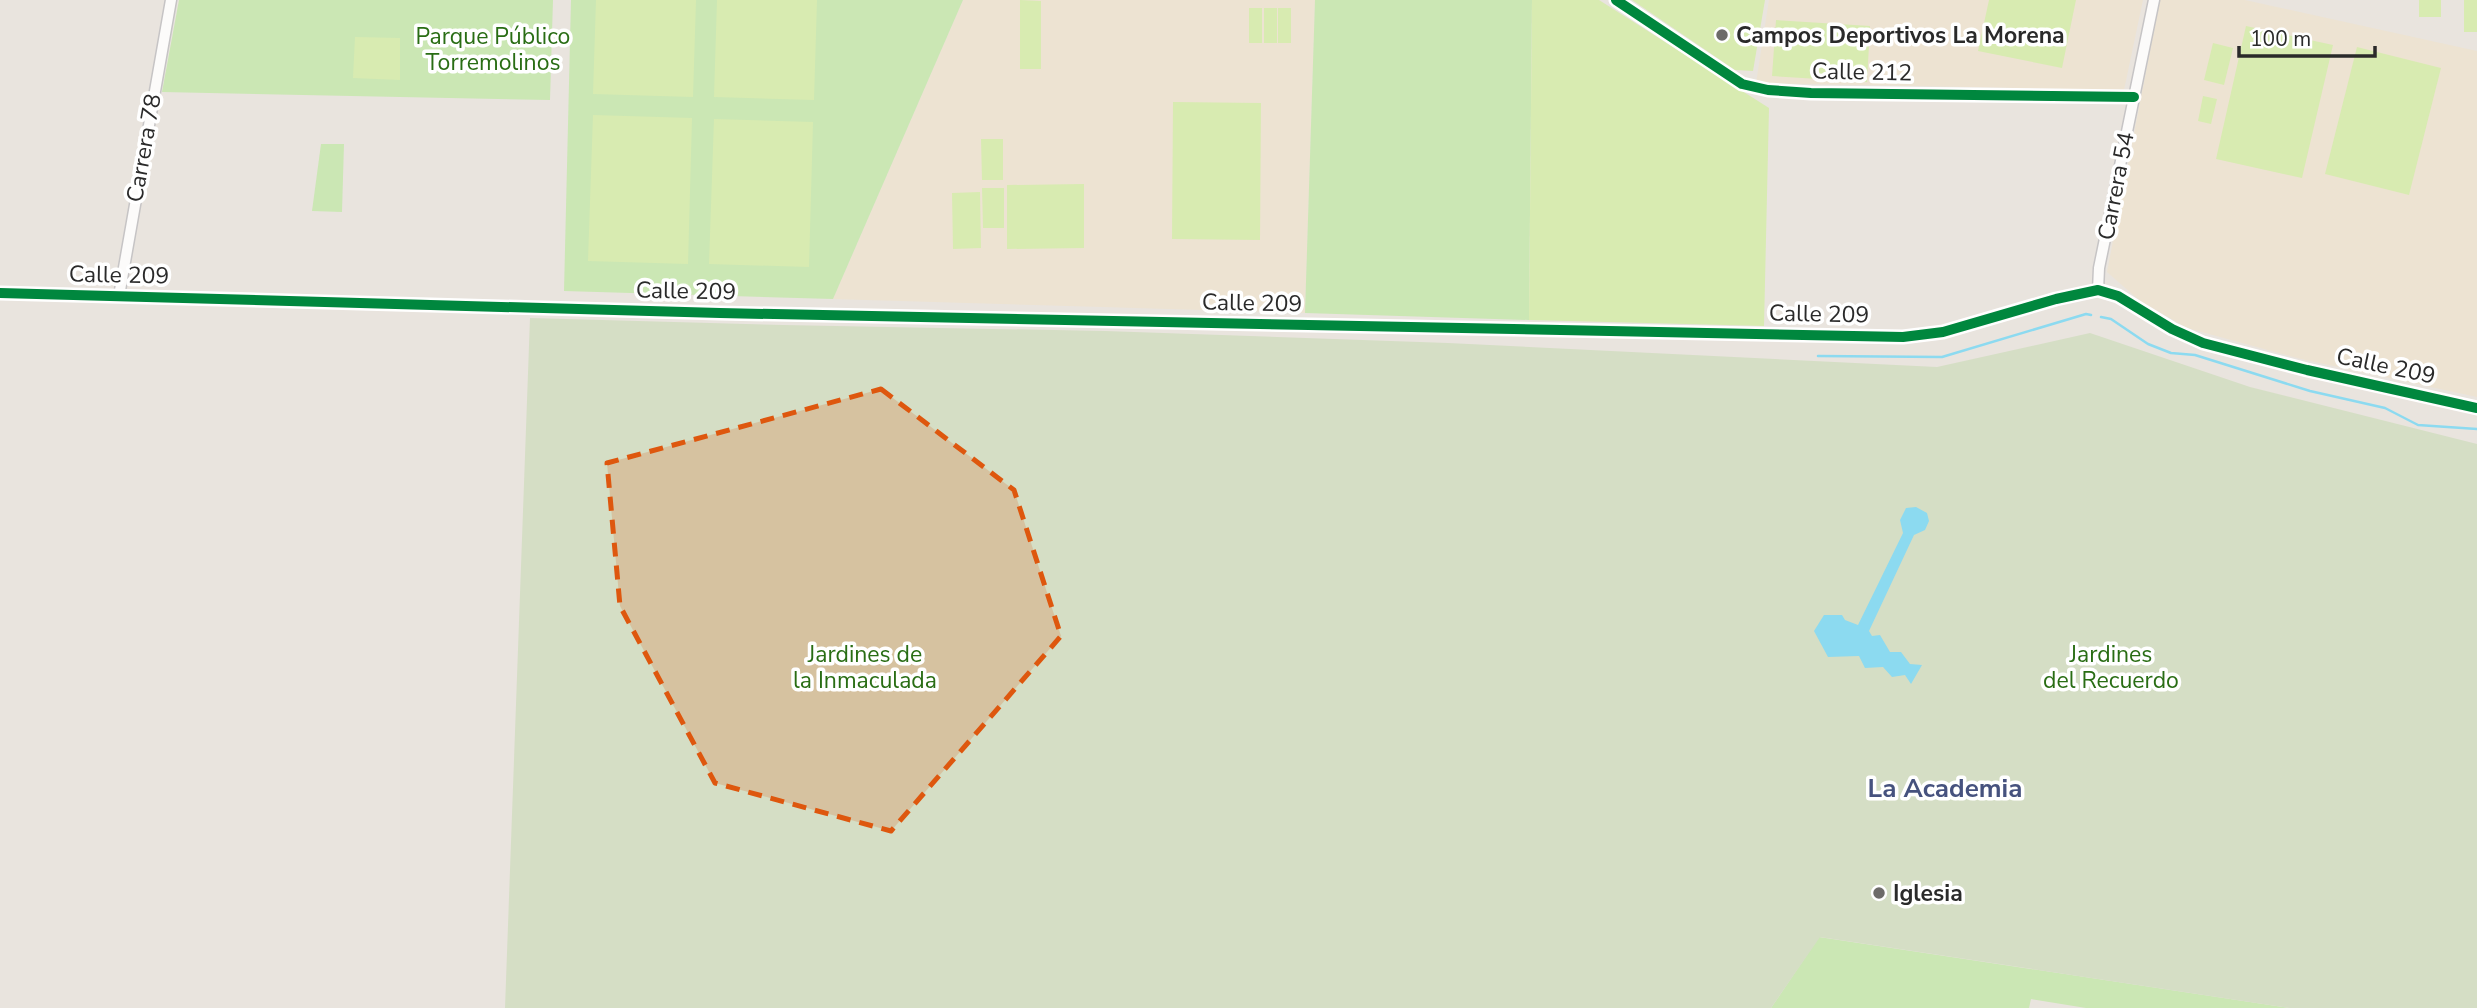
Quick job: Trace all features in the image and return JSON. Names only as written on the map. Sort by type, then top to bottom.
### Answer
[{"type":"street","name":"Carrera 78","points":[[119,296],[171,0]]},
{"type":"street","name":"Calle 212","points":[[1616,0],[1741,84],[1756,88],[1811,93],[2134,97]]},
{"type":"street","name":"Carrera 54","points":[[2098,290],[2099,268],[2154,0]]},
{"type":"street","name":"Calle 209","points":[[0,293],[678,312],[1903,337],[1943,332],[2056,299],[2098,290],[2118,296],[2172,329],[2203,343],[2307,370],[2477,408]]},
{"type":"highlighted area","points":[[881,389],[1014,490],[1061,636],[891,831],[715,783],[620,606],[607,463]]},
{"type":"shaded area","points":[[963,0],[1315,0],[1305,313],[833,299]]},
{"type":"shaded area","points":[[1769,0],[2143,0],[2124,90],[1756,83]]},
{"type":"shaded area","points":[[2160,0],[2245,0],[2477,51],[2477,397],[2301,359],[2187,328],[2139,300],[2107,272]]},
{"type":"green space","name":"Parque Público Torremolinos","points":[[179,0],[553,0],[550,100],[162,92]]},
{"type":"green space","points":[[571,0],[963,0],[833,299],[564,291]]},
{"type":"green space","points":[[596,0],[696,0],[693,97],[593,94]]},
{"type":"green space","points":[[717,0],[817,0],[814,100],[714,97]]},
{"type":"green space","points":[[1020,0],[1041,1],[1041,69],[1020,69]]},
{"type":"green space","points":[[1315,0],[1532,0],[1529,320],[1305,313]]},
{"type":"green space","points":[[1532,0],[1599,0],[1769,108],[1764,326],[1529,320]]},
{"type":"green space","name":"Campos Deportivos La Morena","points":[[1632,0],[1765,0],[1753,71],[1735,70]]},
{"type":"green space","points":[[1989,0],[2076,0],[2062,68],[1978,51]]},
{"type":"green space","points":[[2419,0],[2441,0],[2441,17],[2419,17]]},
{"type":"green space","points":[[2464,0],[2477,0],[2477,32],[2464,32]]},
{"type":"green space","points":[[1249,8],[1262,8],[1262,43],[1249,43]]},
{"type":"green space","points":[[1264,8],[1277,8],[1277,43],[1264,43]]},
{"type":"green space","points":[[1278,8],[1291,8],[1291,43],[1278,43]]},
{"type":"green space","points":[[1776,20],[1870,26],[1867,82],[1772,76]]},
{"type":"green space","points":[[2246,26],[2333,45],[2302,178],[2216,159]]},
{"type":"green space","points":[[355,37],[400,38],[400,80],[353,78]]},
{"type":"green space","points":[[2213,43],[2233,48],[2224,85],[2204,80]]},
{"type":"green space","points":[[2357,47],[2441,68],[2409,195],[2325,174]]},
{"type":"green space","points":[[2203,96],[2217,99],[2211,124],[2198,121]]},
{"type":"green space","points":[[1173,102],[1261,103],[1260,240],[1172,239]]},
{"type":"green space","points":[[593,115],[692,118],[688,264],[588,261]]},
{"type":"green space","points":[[714,119],[813,122],[809,267],[709,264]]},
{"type":"green space","points":[[981,139],[1003,139],[1003,180],[982,180]]},
{"type":"green space","points":[[321,144],[344,144],[342,212],[312,211]]},
{"type":"green space","points":[[1084,184],[1084,248],[1007,249],[1007,185]]},
{"type":"green space","points":[[982,188],[1004,188],[1004,228],[983,228]]},
{"type":"green space","points":[[980,192],[981,248],[953,249],[952,193]]},
{"type":"green space","name":"Jardines de la Inmaculada","points":[[530,318],[1105,331],[1448,343],[1937,367],[2090,333],[2250,387],[2477,444],[2477,1008],[2290,1008],[1820,937],[1771,1008],[505,1008]]},
{"type":"green space","points":[[1819,937],[2290,1008],[2086,1008],[2031,999],[2029,1008],[1771,1008]]},
{"type":"water","points":[[1916,507],[1927,513],[1929,521],[1925,530],[1914,535],[1869,631],[1872,636],[1880,635],[1890,652],[1901,652],[1910,664],[1922,665],[1911,684],[1905,675],[1892,677],[1883,667],[1865,668],[1859,656],[1828,657],[1814,631],[1824,615],[1842,615],[1845,620],[1858,625],[1903,533],[1900,520],[1906,508]]},
{"type":"waterway","points":[[1818,356],[1942,357],[2086,314],[2091,315]]},
{"type":"waterway","points":[[2101,317],[2111,319],[2148,344],[2171,353],[2195,355],[2310,391],[2385,408],[2418,425],[2477,429]]},
{"type":"cycle path","points":[[1616,0],[1742,84],[1768,90],[1811,93],[2134,97]]},
{"type":"cycle path","points":[[0,293],[720,313],[1903,337],[1943,332],[2056,299],[2098,290],[2118,296],[2172,329],[2203,343],[2307,370],[2477,408]]},
{"type":"place","name":"Campos Deportivos La Morena","points":[[1722,35]]},
{"type":"place","name":"Iglesia","points":[[1879,893]]},
{"type":"district","name":"La Academia","points":[[1945,788]]},
{"type":"park label","name":"Jardines del Recuerdo","points":[[2111,667]]}]
